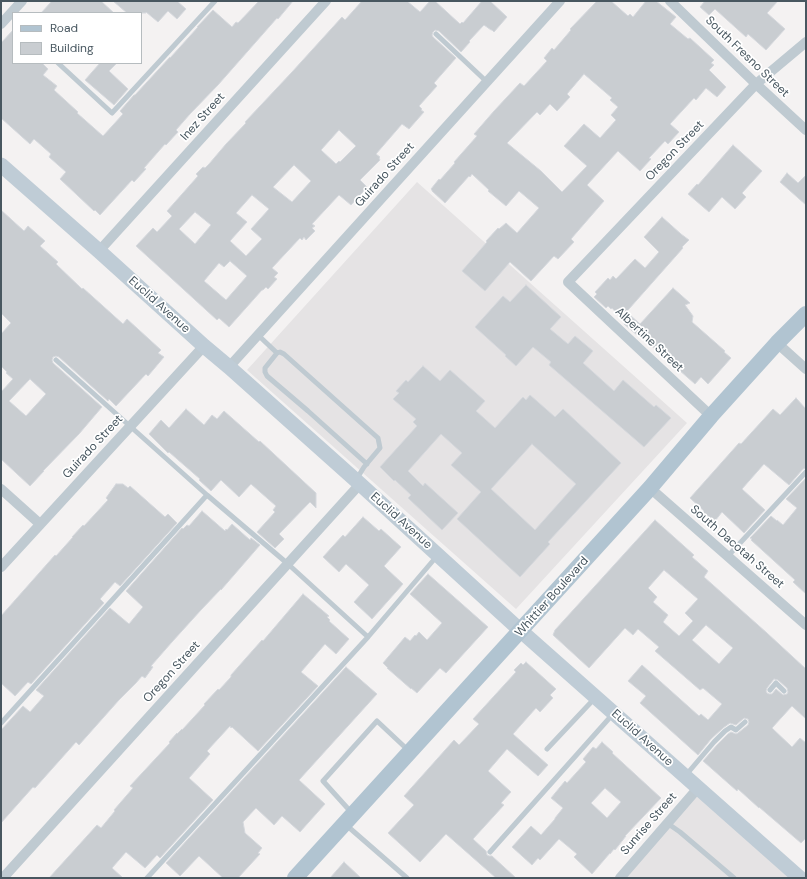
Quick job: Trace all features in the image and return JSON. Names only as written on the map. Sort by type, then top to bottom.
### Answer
[{"type":"main road","name":"Whittier Boulevard","points":[[295,878],[650,488],[711,416],[777,343],[806,314]]},
{"type":"street","points":[[14,12],[22,1]]},
{"type":"street","name":"Inez Street","points":[[99,251],[326,1]]},
{"type":"street","name":"Guirado Street","points":[[229,367],[560,1]]},
{"type":"street","name":"South Fresno Street","points":[[670,1],[806,130]]},
{"type":"street","name":"Oregon Street","points":[[568,282],[756,84],[806,42]]},
{"type":"street","name":"Euclid Avenue","points":[[1,165],[358,482],[521,631],[800,878]]},
{"type":"street","name":"Albertine Street","points":[[568,282],[711,416]]},
{"type":"street","points":[[777,343],[806,369]]},
{"type":"street","name":"Guirado Street","points":[[1,567],[204,346]]},
{"type":"street","name":"Oregon Street","points":[[3,878],[288,564],[358,482]]},
{"type":"street","name":"South Dacotah Street","points":[[650,488],[806,625]]},
{"type":"street","points":[[1,489],[40,524]]},
{"type":"street","name":"Sunrise Street","points":[[620,878],[698,788]]},
{"type":"lane","points":[[59,64],[112,113],[216,1]]},
{"type":"lane","points":[[436,34],[487,82]]},
{"type":"lane","points":[[258,335],[277,353],[280,352],[284,354],[378,438],[380,448],[367,464],[358,482]]},
{"type":"lane","points":[[277,353],[265,368],[267,376],[367,464]]},
{"type":"lane","points":[[56,360],[207,495],[288,564],[368,637]]},
{"type":"lane","points":[[728,556],[806,472]]},
{"type":"lane","points":[[1,723],[207,495]]},
{"type":"lane","points":[[148,878],[368,637],[438,555]]},
{"type":"lane","points":[[770,690],[776,683],[784,691]]},
{"type":"lane","points":[[547,749],[596,697]]},
{"type":"lane","points":[[490,852],[614,713]]},
{"type":"lane","points":[[407,878],[349,819],[323,781],[377,721],[410,752]]},
{"type":"lane","points":[[685,776],[725,730],[731,727],[736,730],[745,722]]},
{"type":"lane","points":[[667,823],[680,832],[734,878]]},
{"type":"shaded area","points":[[417,182],[687,423],[516,609],[247,370]]},
{"type":"shaded area","points":[[698,792],[795,878],[623,878]]},
{"type":"building","points":[[52,1],[101,1],[113,12],[42,12]]},
{"type":"building","points":[[113,1],[177,1],[186,9],[177,19],[168,11],[158,22],[146,12],[126,12]]},
{"type":"building","points":[[259,1],[293,1],[176,130],[178,132],[166,145],[165,144],[144,168],[146,169],[134,182],[132,180],[100,215],[60,179],[66,172],[49,157],[51,154],[34,139],[30,144],[1,118],[1,43],[12,31],[12,64],[43,64],[48,69],[43,75],[57,86],[54,90],[103,136],[123,114],[120,111],[213,10],[232,27],[236,22],[238,23]]},
{"type":"building","points":[[362,1],[407,1],[420,12],[430,1],[435,1],[460,24],[462,22],[463,23],[482,1],[490,1],[507,17],[494,32],[484,25],[461,52],[439,31],[435,30],[433,32],[433,37],[456,58],[434,83],[437,86],[419,106],[424,112],[409,129],[402,124],[376,154],[380,157],[380,160],[360,180],[367,187],[362,193],[351,205],[339,195],[312,224],[315,226],[312,228],[315,231],[306,240],[304,237],[302,240],[300,238],[272,268],[278,273],[274,277],[277,279],[268,289],[266,287],[262,290],[229,327],[219,318],[217,320],[136,246],[153,228],[157,232],[172,216],[167,211],[198,176],[196,174],[203,167],[205,168],[209,164],[246,123],[245,122],[342,17],[345,20]],"holes":[[[339,130],[356,146],[336,164],[321,150]],[[294,165],[311,181],[292,202],[273,187]],[[252,195],[269,209],[251,229],[262,239],[246,256],[230,241],[247,222],[236,213]],[[195,212],[211,225],[195,244],[179,229]],[[230,261],[247,276],[226,300],[204,281],[219,263],[224,267]]]},
{"type":"building","points":[[597,1],[611,1],[628,16],[630,14],[633,17],[646,1],[656,1],[676,17],[670,24],[688,39],[690,38],[714,60],[711,63],[714,65],[709,70],[726,87],[717,97],[706,88],[696,100],[694,98],[670,124],[679,132],[668,144],[665,141],[649,158],[651,159],[640,171],[618,151],[587,185],[604,201],[571,239],[574,242],[558,259],[554,256],[531,281],[510,262],[485,291],[462,271],[498,228],[499,229],[506,223],[517,233],[539,208],[519,191],[506,206],[488,191],[489,190],[472,174],[445,203],[431,189],[477,136],[474,134],[494,111],[520,83],[524,86],[547,61],[544,58],[552,48],[554,50],[571,30],[570,29]],"holes":[[[584,74],[612,98],[610,100],[618,107],[611,115],[616,120],[600,138],[584,124],[564,146],[587,166],[562,192],[541,171],[507,143],[537,112],[540,115],[550,104],[557,111],[570,97],[567,94]]]},
{"type":"building","points":[[705,1],[778,1],[767,13],[785,29],[766,50],[748,34],[746,37],[715,9],[709,15],[700,7]]},
{"type":"building","points":[[99,64],[116,64],[109,71],[128,89],[114,105],[85,80]]},
{"type":"building","points":[[733,145],[762,171],[742,193],[746,197],[735,209],[722,197],[709,212],[688,194],[697,184],[698,185]]},
{"type":"building","points":[[787,173],[798,183],[806,175],[806,205],[780,182]]},
{"type":"building","points":[[1,210],[24,231],[28,226],[45,241],[40,246],[58,262],[56,264],[82,289],[83,288],[123,324],[127,319],[161,350],[158,353],[164,357],[148,376],[146,374],[116,406],[109,399],[108,401],[59,357],[53,357],[53,363],[102,407],[30,486],[1,459],[1,392],[13,379],[1,366],[1,334],[11,323],[1,313]],"holes":[[[30,379],[46,394],[26,416],[9,401]]]},
{"type":"building","points":[[662,217],[689,240],[621,318],[612,308],[611,309],[608,306],[606,308],[594,297],[597,294],[595,292],[608,278],[610,280],[613,276],[616,279],[635,259],[645,268],[659,252],[644,237]]},
{"type":"building","points":[[526,285],[561,317],[550,329],[568,344],[575,336],[593,351],[583,363],[614,391],[623,380],[654,407],[656,405],[671,418],[644,447],[549,365],[551,362],[533,347],[516,366],[475,327],[503,296],[510,302]]},
{"type":"building","points":[[673,288],[690,303],[685,305],[693,316],[692,322],[731,358],[708,384],[701,377],[695,384],[638,334],[637,335],[624,324],[630,315],[640,324]]},
{"type":"building","points":[[423,366],[440,381],[450,370],[485,401],[476,411],[495,428],[523,397],[526,400],[530,395],[555,417],[563,409],[621,463],[548,542],[550,544],[520,577],[457,519],[481,492],[451,465],[462,453],[441,434],[408,471],[423,486],[425,483],[458,513],[442,530],[408,498],[411,495],[380,467],[417,426],[413,422],[416,419],[393,399],[399,393],[396,391],[406,380],[408,382]],"holes":[[[532,444],[576,484],[535,530],[491,489]]]},
{"type":"building","points":[[796,398],[806,409],[806,468],[803,469],[789,485],[764,464],[742,489],[765,510],[744,533],[722,512],[715,521],[712,521],[690,498],[739,443],[741,444],[773,409],[780,415]]},
{"type":"building","points":[[186,409],[204,425],[212,415],[217,419],[224,411],[259,442],[260,441],[316,493],[316,508],[310,502],[279,534],[284,539],[275,548],[257,532],[275,512],[273,510],[276,506],[251,484],[239,497],[221,480],[211,491],[199,480],[200,479],[169,452],[168,453],[149,434],[161,420],[169,428]]},
{"type":"building","points":[[806,478],[806,594],[793,582],[795,580],[750,538],[771,516],[783,525],[797,508],[786,499]]},
{"type":"building","points":[[116,484],[123,484],[128,488],[130,486],[165,517],[168,514],[177,523],[120,586],[115,582],[100,599],[104,603],[31,684],[28,682],[15,696],[1,683],[1,616],[55,555],[56,556],[83,525],[84,526],[108,500],[106,498]]},
{"type":"building","points":[[202,511],[225,531],[232,524],[250,540],[251,538],[260,545],[151,666],[153,667],[145,678],[142,676],[79,745],[76,742],[1,823],[1,730],[23,706],[30,712],[44,696],[36,690],[110,608],[129,624],[143,607],[126,591],[182,528],[183,529],[187,525],[189,526]]},
{"type":"building","points":[[363,517],[379,531],[381,529],[401,547],[384,566],[403,584],[372,619],[354,602],[369,585],[346,564],[339,572],[323,557],[343,535],[345,537]]},
{"type":"building","points":[[655,520],[694,555],[692,557],[708,571],[704,577],[806,669],[806,719],[792,706],[772,728],[792,747],[800,738],[806,743],[806,838],[801,843],[703,761],[728,734],[731,732],[736,734],[748,725],[748,719],[744,718],[736,725],[730,723],[723,728],[711,739],[698,755],[640,703],[646,696],[628,681],[642,665],[699,716],[701,714],[708,720],[722,704],[703,688],[700,690],[655,651],[659,647],[638,629],[633,635],[625,628],[589,668],[553,635],[555,630]],"holes":[[[664,570],[698,599],[685,613],[693,621],[679,636],[663,622],[668,615],[653,602],[657,597],[648,588]],[[706,625],[733,648],[719,664],[692,640]],[[774,679],[778,680],[787,688],[788,692],[787,694],[783,695],[776,689],[772,694],[769,694],[766,691]]]},
{"type":"building","points":[[428,574],[488,627],[446,673],[440,668],[417,693],[383,663],[405,637],[410,641],[419,632],[427,640],[442,623],[410,594]]},
{"type":"building","points":[[303,594],[329,616],[327,617],[330,620],[329,621],[349,639],[336,654],[325,644],[301,672],[318,686],[258,751],[230,726],[207,751],[210,754],[189,778],[213,800],[160,858],[157,855],[145,868],[126,852],[112,868],[123,878],[49,878],[97,825],[101,828],[133,788],[130,786],[170,743],[169,742],[177,733],[182,730],[205,705],[204,704],[231,677],[231,675],[262,640],[263,641]]},
{"type":"building","points":[[526,662],[556,689],[550,695],[553,698],[540,712],[536,708],[513,734],[548,765],[538,776],[507,749],[488,771],[511,792],[501,803],[504,805],[473,839],[486,851],[487,855],[492,856],[516,878],[496,878],[446,834],[420,862],[388,833],[414,805],[404,796],[454,740],[459,745],[479,724],[473,719],[516,672],[514,670],[521,663],[523,665]]},
{"type":"building","points":[[346,667],[377,694],[299,780],[325,804],[300,832],[282,816],[274,825],[256,808],[243,822],[245,833],[262,848],[258,853],[260,854],[238,878],[223,878],[199,856],[180,876],[166,863]]},
{"type":"building","points":[[602,742],[661,798],[592,874],[574,857],[577,854],[559,839],[540,860],[538,858],[532,865],[512,847],[531,826],[541,835],[555,819],[563,808],[551,798],[565,781],[567,783],[586,762],[583,759],[593,747],[596,749]],"holes":[[[605,788],[621,802],[607,818],[591,803]]]},
{"type":"building","points":[[344,862],[361,878],[330,878]]}]
